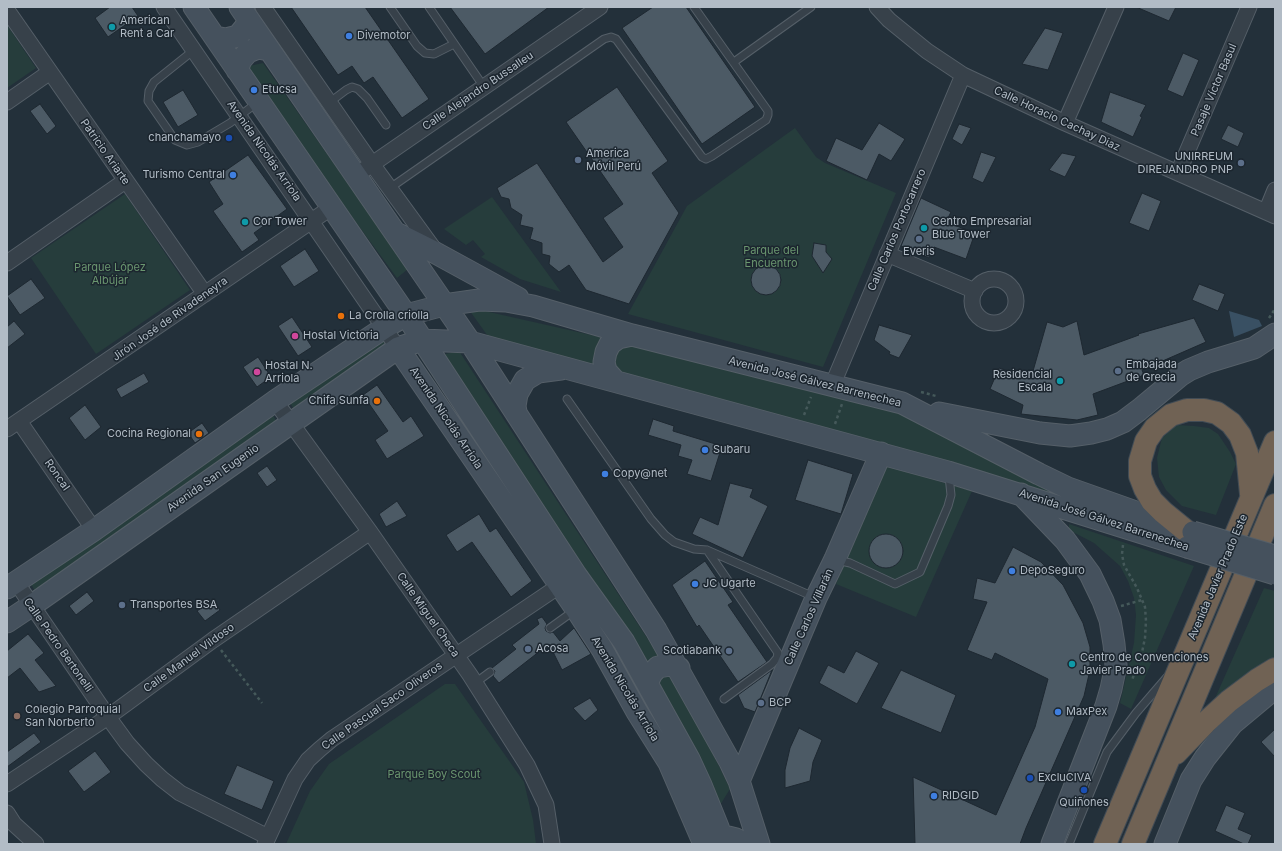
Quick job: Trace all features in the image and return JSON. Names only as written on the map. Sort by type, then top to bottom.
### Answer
[{"type":"highway","points":[[1188,536],[1152,501],[1140,476],[1140,461],[1146,441],[1155,428],[1171,415],[1187,410],[1204,410],[1217,413],[1231,423],[1240,435],[1247,453],[1252,497]]},
{"type":"highway","name":"Avenida Javier Prado Este","points":[[1105,844],[1275,442]]},
{"type":"highway","points":[[1133,844],[1275,505]]},
{"type":"highway","points":[[1164,768],[1192,736],[1219,710],[1257,680],[1275,669]]},
{"type":"main road","name":"Avenida Nicolás Arriola","points":[[194,7],[422,340],[568,580],[576,609],[716,842]]},
{"type":"main road","points":[[215,37],[226,39],[238,36],[246,26],[250,11]]},
{"type":"main road","points":[[250,11],[269,50],[364,170],[394,232],[470,342],[656,630],[679,668],[724,750],[739,781],[759,844]]},
{"type":"main road","points":[[237,70],[240,60],[248,52],[258,48],[269,50]]},
{"type":"main road","points":[[394,232],[438,254],[533,306]]},
{"type":"main road","name":"Avenida José Gálvez Barrenechea","points":[[406,315],[466,301],[493,300],[533,306],[632,335],[902,403],[1038,474],[1068,488],[1188,536],[1275,574]]},
{"type":"main road","points":[[12,585],[94,530],[275,402],[384,328],[406,315]]},
{"type":"main road","points":[[902,403],[958,418],[1026,431],[1070,436],[1091,433],[1107,429],[1127,419],[1189,370],[1254,348],[1271,328]]},
{"type":"main road","points":[[615,381],[606,371],[604,362],[606,352],[610,344],[618,338],[632,335]]},
{"type":"main road","name":"Avenida José Gálvez Barrenechea","points":[[422,340],[470,342],[881,453],[1129,527],[1188,536],[1275,556]]},
{"type":"main road","name":"Avenida San Eugenio","points":[[7,622],[398,348],[422,340]]},
{"type":"main road","name":"Avenida Nicolás Arriola","points":[[398,348],[568,580],[624,642],[701,785],[716,842]]},
{"type":"main road","points":[[516,412],[515,406],[517,394],[522,383],[529,377],[543,371],[571,369]]},
{"type":"main road","name":"Calle Carlos Villarán","points":[[739,781],[816,598],[835,559],[881,453]]},
{"type":"main road","points":[[1020,494],[1065,540],[1090,574],[1103,601],[1112,632],[1116,665],[1106,706],[1052,844]]},
{"type":"main road","points":[[624,642],[633,648],[644,647],[653,640],[656,630]]},
{"type":"main road","points":[[648,685],[652,673],[658,667],[671,665],[679,668]]},
{"type":"main road","points":[[1166,844],[1188,786],[1205,758],[1232,724],[1275,688]]},
{"type":"main road","points":[[716,842],[732,838],[745,844]]},
{"type":"street","name":"Avenida Nicolás Arriola","points":[[164,7],[398,348]]},
{"type":"street","name":"Calle Alejandro Bussalleu","points":[[364,170],[600,7]]},
{"type":"street","name":"Calle Horacio Cachay Diaz","points":[[877,7],[889,20],[927,51],[963,75],[1065,123],[1270,214]]},
{"type":"street","points":[[1065,123],[1116,7]]},
{"type":"street","name":"Pasaje Víctor Basul","points":[[1178,173],[1249,7]]},
{"type":"street","name":"Patricio Ariarte","points":[[7,10],[205,294]]},
{"type":"street","points":[[250,11],[330,102],[364,170],[390,188],[438,254]]},
{"type":"street","points":[[7,102],[50,72]]},
{"type":"street","name":"Calle Carlos Portocarrero","points":[[832,386],[963,75]]},
{"type":"street","points":[[7,262],[125,181]]},
{"type":"street","points":[[1270,214],[1275,190]]},
{"type":"street","name":"Jirón José de Rivadeneyra","points":[[7,430],[332,207]]},
{"type":"street","points":[[887,254],[975,291]]},
{"type":"street","name":"Calle Miguel Checa","points":[[275,402],[292,423],[370,532],[475,683],[530,772],[546,805],[552,844]]},
{"type":"street","name":"Roncal","points":[[19,421],[94,530]]},
{"type":"street","name":"Calle Manuel Vildoso","points":[[7,784],[108,717],[213,640],[370,532]]},
{"type":"street","name":"Calle Pascual Saco Oliveros","points":[[267,841],[295,780],[308,760],[320,749],[332,739],[568,580]]},
{"type":"street","name":"Calle Pedro Bertonelli","points":[[12,585],[31,606],[126,742],[146,764],[180,793],[267,841]]},
{"type":"street","points":[[7,813],[14,824],[36,844]]},
{"type":"lane","points":[[390,7],[417,46],[425,53],[434,54],[454,44]]},
{"type":"lane","points":[[429,7],[484,87]]},
{"type":"lane","points":[[390,188],[604,39],[610,37],[616,39],[702,158],[706,159],[712,156],[766,120],[768,111],[694,7]]},
{"type":"lane","points":[[734,62],[811,7]]},
{"type":"lane","points":[[194,50],[154,82],[149,91],[148,101],[175,140],[186,145],[198,142],[240,116],[259,101]]},
{"type":"lane","points":[[330,102],[352,87],[358,89],[367,98],[386,125]]},
{"type":"lane","points":[[567,399],[651,519],[665,535],[674,542],[684,546],[707,550],[816,598]]},
{"type":"lane","points":[[835,559],[850,563],[895,584],[920,572],[950,501],[951,495],[948,472]]},
{"type":"lane","points":[[707,550],[778,653],[777,658],[772,664],[724,699]]},
{"type":"lane","points":[[550,628],[576,609]]},
{"type":"lane","points":[[1069,844],[1107,752],[1136,713],[1185,655]]},
{"type":"lane","points":[[475,683],[490,672]]},
{"type":"path","points":[[1271,328],[1275,309]]},
{"type":"path","points":[[798,431],[832,386]]},
{"type":"path","points":[[830,439],[832,386]]},
{"type":"path","points":[[920,392],[942,397]]},
{"type":"path","points":[[1129,527],[1123,545],[1122,554],[1124,565],[1137,588],[1145,607],[1146,621],[1145,638],[1141,657],[1129,686]]},
{"type":"path","points":[[213,640],[262,703]]},
{"type":"green space","points":[[7,25],[36,68],[7,88]]},
{"type":"green space","points":[[263,63],[408,269],[397,278],[246,73],[249,66]]},
{"type":"green space","name":"Parque del Encuentro","points":[[795,128],[816,157],[825,163],[896,193],[823,367],[628,314],[687,206]]},
{"type":"green space","name":"Parque López Albújar","points":[[125,194],[190,290],[96,354],[31,258]]},
{"type":"green space","points":[[492,197],[561,292],[520,279],[481,257],[485,254],[473,240],[466,245],[444,229]]},
{"type":"green space","points":[[467,307],[848,393],[931,423],[1055,490],[1053,496],[490,339]]},
{"type":"green space","points":[[385,337],[391,346],[296,412],[290,403]]},
{"type":"green space","points":[[459,351],[685,696],[730,789],[717,810],[441,355]]},
{"type":"green space","points":[[271,412],[278,424],[35,591],[28,579]]},
{"type":"green space","points":[[1176,425],[1209,428],[1218,434],[1236,464],[1216,515],[1182,506],[1166,490],[1159,477],[1157,458],[1162,438]]},
{"type":"green space","points":[[887,466],[972,491],[916,617],[836,584]]},
{"type":"green space","points":[[1069,524],[1194,566],[1131,709],[1120,703],[1134,643],[1136,615],[1134,598],[1128,581],[1120,566],[1094,543],[1069,530]]},
{"type":"green space","points":[[1264,588],[1275,591],[1275,661],[1212,705]]},
{"type":"green space","name":"Parque Boy Scout","points":[[445,684],[455,684],[524,782],[533,820],[536,844],[286,844],[310,791],[329,764]]},
{"type":"water","points":[[1229,311],[1259,320],[1262,326],[1234,337]]},
{"type":"building","name":"American Rent a Car","points":[[110,7],[132,7],[138,16],[108,37],[95,18]]},
{"type":"building","name":"Divemotor","points":[[291,7],[365,7],[429,99],[402,118],[373,77],[364,83],[352,66],[338,75]]},
{"type":"building","points":[[450,7],[549,7],[485,54]]},
{"type":"building","points":[[653,7],[686,7],[755,107],[702,144],[622,28]]},
{"type":"building","points":[[1136,7],[1176,7],[1169,21]]},
{"type":"building","points":[[1045,28],[1063,33],[1048,70],[1022,64]]},
{"type":"building","points":[[1183,53],[1199,60],[1183,97],[1167,90]]},
{"type":"building","points":[[617,87],[668,161],[652,173],[679,213],[629,304],[586,290],[569,265],[559,272],[549,264],[550,256],[542,254],[542,243],[530,239],[533,228],[520,225],[522,215],[511,208],[509,199],[501,197],[497,188],[537,163],[603,262],[623,247],[603,218],[623,204],[566,122]]},
{"type":"building","points":[[183,90],[198,115],[178,127],[163,102]]},
{"type":"building","points":[[1110,92],[1146,105],[1140,116],[1142,117],[1133,137],[1101,122]]},
{"type":"building","points":[[40,104],[56,126],[47,134],[30,111]]},
{"type":"building","points":[[879,123],[905,139],[891,161],[879,154],[867,180],[826,161],[836,138],[862,150]]},
{"type":"building","points":[[959,124],[971,128],[962,145],[952,139]]},
{"type":"building","points":[[1228,125],[1244,133],[1238,147],[1221,139]]},
{"type":"building","points":[[981,152],[996,157],[983,183],[972,178]]},
{"type":"building","points":[[1062,153],[1076,156],[1065,177],[1049,170]]},
{"type":"building","name":"Cor Tower","points":[[248,155],[287,209],[254,233],[259,240],[242,252],[213,211],[223,204],[209,182]]},
{"type":"building","points":[[1142,193],[1161,201],[1149,231],[1129,223]]},
{"type":"building","name":"Centro Empresarial Blue Tower","points":[[921,198],[951,212],[946,222],[975,233],[966,259],[934,247],[929,258],[901,246]]},
{"type":"building","points":[[814,243],[826,245],[826,252],[832,259],[823,273],[812,256]]},
{"type":"building","points":[[305,249],[319,271],[294,287],[280,266]]},
{"type":"building","points":[[766,265],[777,269],[781,280],[777,291],[766,295],[755,291],[751,280],[755,269]]},
{"type":"building","points":[[31,279],[45,298],[20,315],[7,296]]},
{"type":"building","points":[[1199,284],[1225,294],[1218,311],[1192,300]]},
{"type":"building","name":"Hostal Victoria","points":[[292,317],[312,347],[298,356],[278,326]]},
{"type":"building","points":[[1194,318],[1206,342],[1142,370],[1144,375],[1093,394],[1098,415],[1077,420],[1021,414],[1023,405],[990,389],[999,368],[1031,378],[1047,322],[1063,327],[1077,321],[1084,355],[1139,335],[1138,334]]},
{"type":"building","points":[[14,321],[25,334],[7,348],[7,327]]},
{"type":"building","points":[[879,325],[912,335],[899,358],[889,354],[890,352],[874,340]]},
{"type":"building","name":"Hostal N. Arriola","points":[[258,357],[271,377],[257,387],[243,367]]},
{"type":"building","points":[[144,373],[149,382],[121,398],[116,389]]},
{"type":"building","points":[[377,385],[403,422],[411,416],[424,436],[387,459],[375,440],[388,431],[363,395]]},
{"type":"building","points":[[85,405],[101,427],[85,440],[69,418]]},
{"type":"building","points":[[653,419],[674,426],[673,431],[722,446],[711,481],[687,474],[692,460],[678,456],[681,445],[648,435]]},
{"type":"building","name":"Cocina Regional","points":[[202,423],[209,433],[195,443],[188,433]]},
{"type":"building","points":[[808,460],[853,474],[841,514],[795,500]]},
{"type":"building","points":[[267,466],[277,480],[267,487],[257,473]]},
{"type":"building","points":[[730,483],[753,489],[750,497],[768,506],[743,558],[692,534],[700,517],[718,525]]},
{"type":"building","points":[[397,501],[407,516],[386,527],[379,514]]},
{"type":"building","points":[[479,514],[490,532],[496,528],[532,581],[511,597],[472,542],[457,552],[446,535]]},
{"type":"building","points":[[883,534],[889,534],[898,539],[902,545],[902,557],[898,563],[889,568],[883,568],[874,563],[869,554],[869,548],[874,539]]},
{"type":"building","points":[[1013,547],[1041,562],[1063,585],[1083,623],[1090,647],[1090,670],[1084,696],[1020,844],[915,844],[913,777],[996,815],[1035,727],[1048,679],[995,653],[992,660],[967,650],[987,602],[973,599],[977,578],[995,583]]},
{"type":"building","points":[[705,561],[733,602],[728,605],[767,662],[738,682],[699,625],[697,627],[672,585]]},
{"type":"building","points":[[87,592],[94,601],[76,615],[69,606]]},
{"type":"building","points":[[213,600],[220,610],[205,621],[197,611]]},
{"type":"building","points":[[542,617],[547,624],[545,628],[546,631],[550,633],[553,632],[560,641],[574,628],[591,654],[562,670],[549,644],[499,683],[493,676],[495,671],[492,668],[516,649],[512,645],[539,624],[537,619]]},
{"type":"building","points":[[28,634],[44,653],[35,660],[56,686],[39,692],[20,668],[7,678],[7,651]]},
{"type":"building","points":[[856,651],[879,663],[857,704],[819,683],[828,665],[844,673]]},
{"type":"building","points":[[772,670],[755,712],[744,708],[738,695]]},
{"type":"building","points":[[901,670],[956,695],[941,733],[881,708]]},
{"type":"building","points":[[590,698],[598,710],[585,721],[573,708]]},
{"type":"building","points":[[799,728],[822,740],[813,762],[810,781],[785,788],[785,770],[790,748]]},
{"type":"building","points":[[1275,729],[1275,757],[1261,742]]},
{"type":"building","points":[[34,733],[41,742],[7,767],[7,752]]},
{"type":"building","points":[[95,751],[111,772],[84,792],[68,771]]},
{"type":"building","points":[[237,765],[274,781],[262,810],[224,794]]},
{"type":"building","points":[[1226,805],[1245,813],[1238,829],[1252,835],[1248,844],[1244,844],[1215,831]]},
{"type":"place","name":"American Rent a Car","points":[[112,27]]},
{"type":"place","name":"Divemotor","points":[[349,36]]},
{"type":"place","name":"Etucsa","points":[[254,90]]},
{"type":"place","name":"chanchamayo","points":[[229,138]]},
{"type":"place","name":"America Móvil Perú","points":[[578,160]]},
{"type":"place","name":"UNIRREUM DIREJANDRO PNP","points":[[1241,163]]},
{"type":"place","name":"Turismo Central","points":[[233,175]]},
{"type":"place","name":"Cor Tower","points":[[245,222]]},
{"type":"place","name":"Centro Empresarial Blue Tower","points":[[924,228]]},
{"type":"place","name":"Everis","points":[[919,239]]},
{"type":"place","name":"La Crolla criolla","points":[[341,316]]},
{"type":"place","name":"Hostal Victoria","points":[[295,336]]},
{"type":"place","name":"Embajada de Grecia","points":[[1118,371]]},
{"type":"place","name":"Hostal N. Arriola","points":[[257,372]]},
{"type":"place","name":"Residencial Escala","points":[[1060,381]]},
{"type":"place","name":"Chifa Sunfa","points":[[377,401]]},
{"type":"place","name":"Cocina Regional","points":[[199,434]]},
{"type":"place","name":"Subaru","points":[[705,450]]},
{"type":"place","name":"Copy@net","points":[[605,474]]},
{"type":"place","name":"DepoSeguro","points":[[1012,571]]},
{"type":"place","name":"JC Ugarte","points":[[695,584]]},
{"type":"place","name":"Transportes BSA","points":[[122,605]]},
{"type":"place","name":"Acosa","points":[[528,649]]},
{"type":"place","name":"Scotiabank","points":[[729,651]]},
{"type":"place","name":"Centro de Convenciones Javier Prado","points":[[1072,664]]},
{"type":"place","name":"BCP","points":[[761,703]]},
{"type":"place","name":"MaxPex","points":[[1058,712]]},
{"type":"place","name":"Colegio Parroquial San Norberto","points":[[17,716]]},
{"type":"place","name":"ExcluCIVA","points":[[1030,778]]},
{"type":"place","name":"Quiñones","points":[[1084,790]]},
{"type":"place","name":"RIDGID","points":[[934,796]]}]
